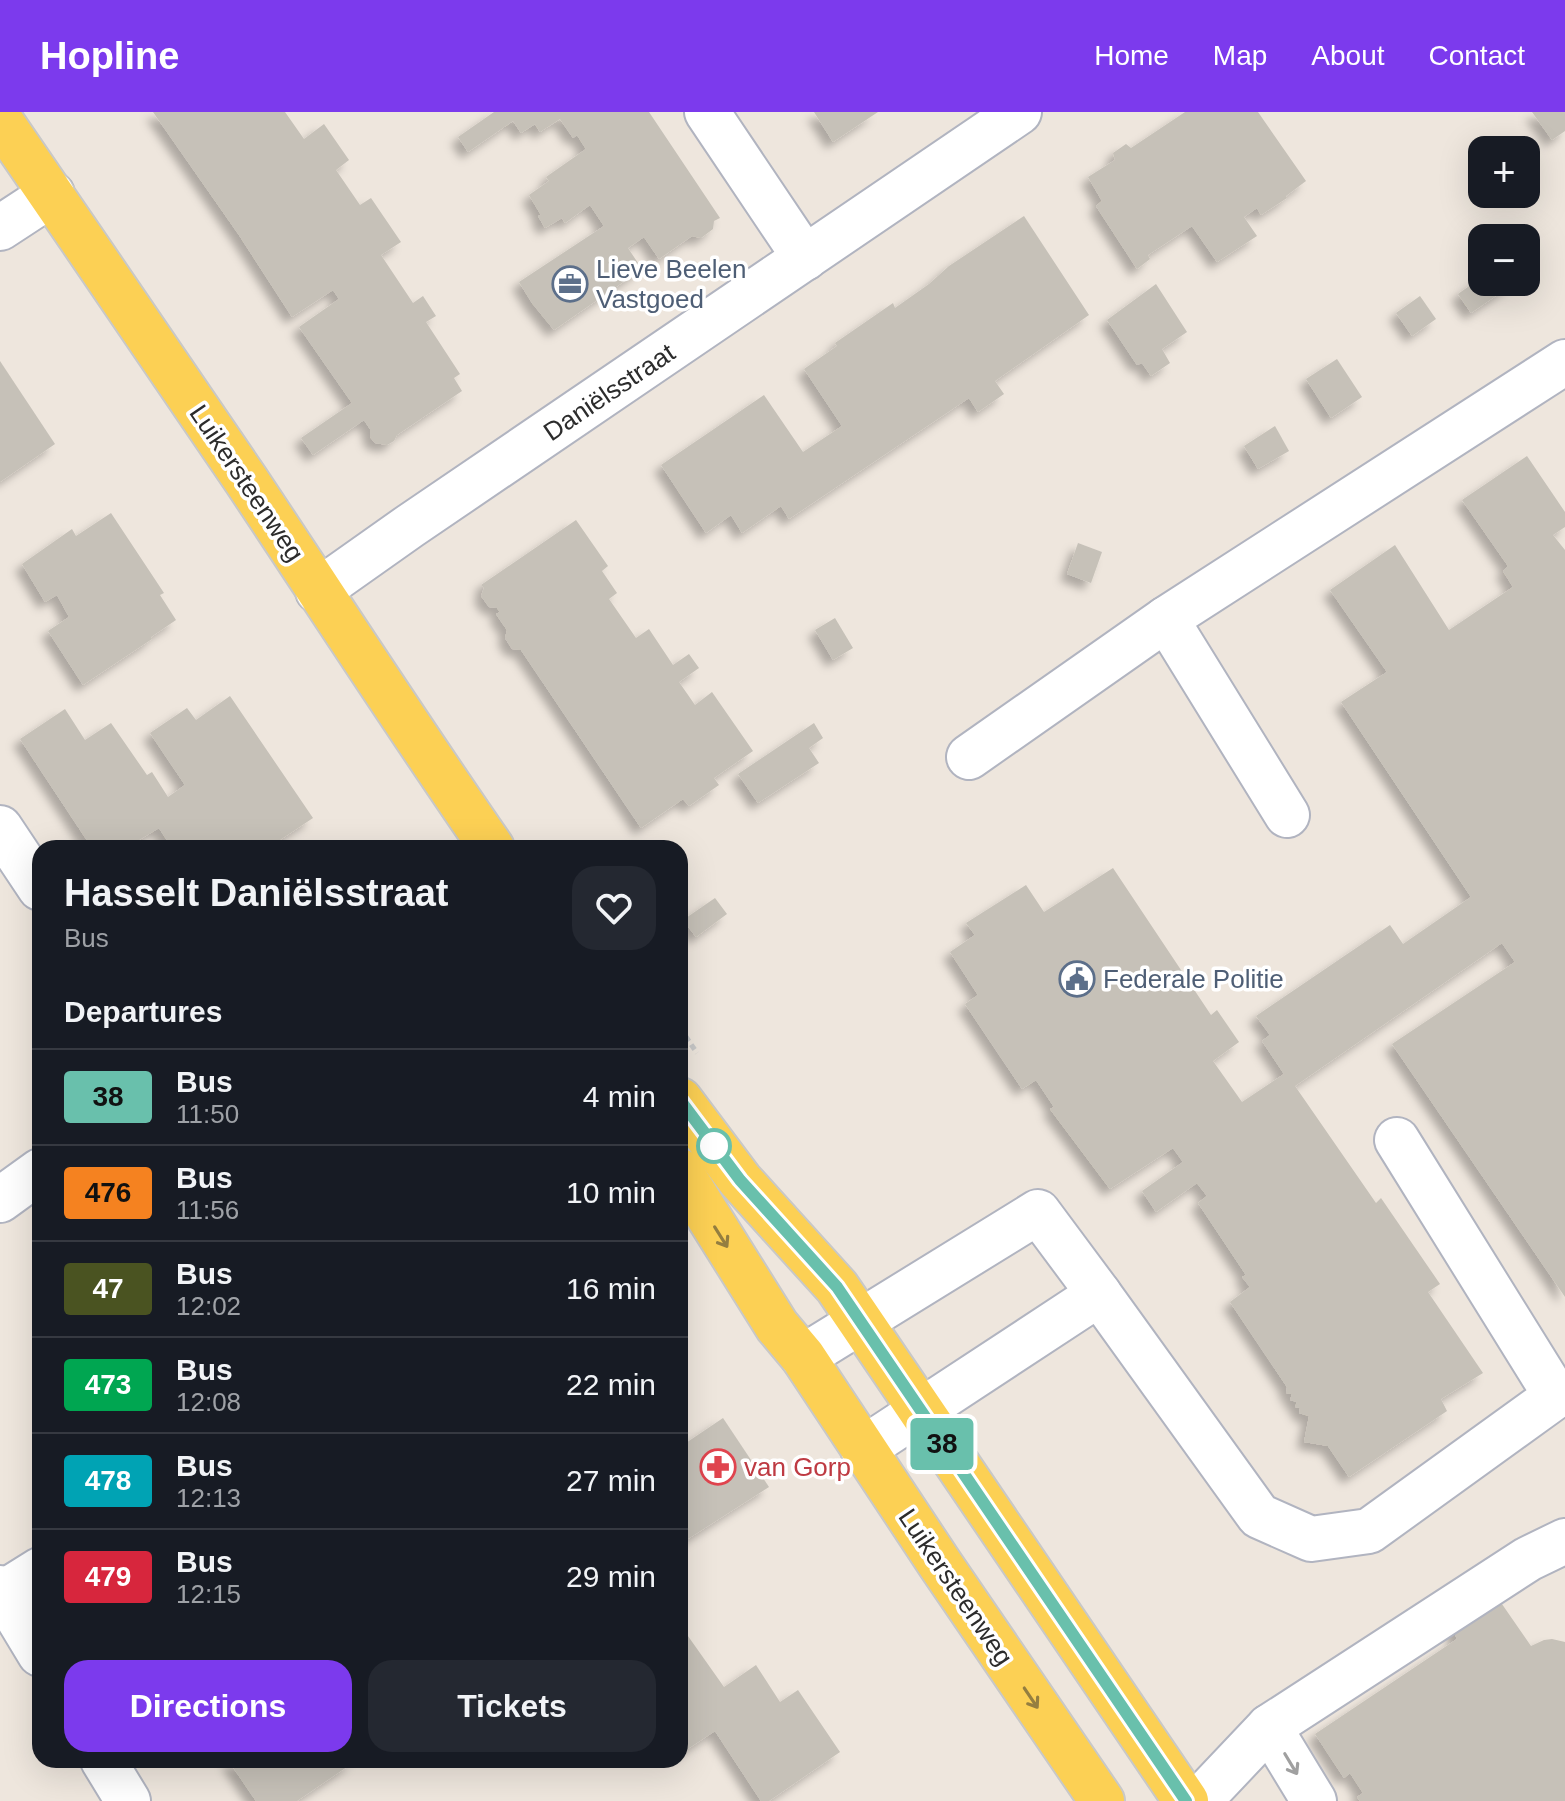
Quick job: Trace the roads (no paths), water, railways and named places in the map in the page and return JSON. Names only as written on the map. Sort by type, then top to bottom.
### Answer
[{"type":"main road","name":"Luikersteenweg","points":[[1,122],[230,458],[483,840]]},
{"type":"main road","points":[[688,1111],[740,1180],[837,1287],[1186,1801]]},
{"type":"main road","name":"Luikersteenweg","points":[[688,1184],[777,1326],[803,1357],[1102,1801]]},
{"type":"street","points":[[707,112],[805,258]]},
{"type":"street","name":"Daniëlsstraat","points":[[318,591],[1019,112]]},
{"type":"street","points":[[0,228],[52,194]]},
{"type":"street","points":[[969,757],[1166,619],[1565,362]]},
{"type":"street","points":[[1166,619],[1287,815]]},
{"type":"street","points":[[0,828],[32,876]]},
{"type":"street","points":[[803,1357],[1038,1212],[1259,1516],[1311,1539],[1369,1531],[1561,1394],[1397,1140]]},
{"type":"street","points":[[0,1200],[32,1177]]},
{"type":"street","points":[[863,1449],[1099,1294]]},
{"type":"street","points":[[1199,1801],[1269,1727],[1528,1559],[1565,1541]]},
{"type":"street","points":[[32,1574],[2,1590],[32,1641]]},
{"type":"street","points":[[1269,1727],[1314,1801]]},
{"type":"street","points":[[108,1768],[128,1801]]},
{"type":"place","name":"Lieve Beelen Vastgoed","points":[[570,284]]},
{"type":"place","name":"Federale Politie","points":[[1077,979]]},
{"type":"place","name":"van Gorp","points":[[718,1467]]}]
